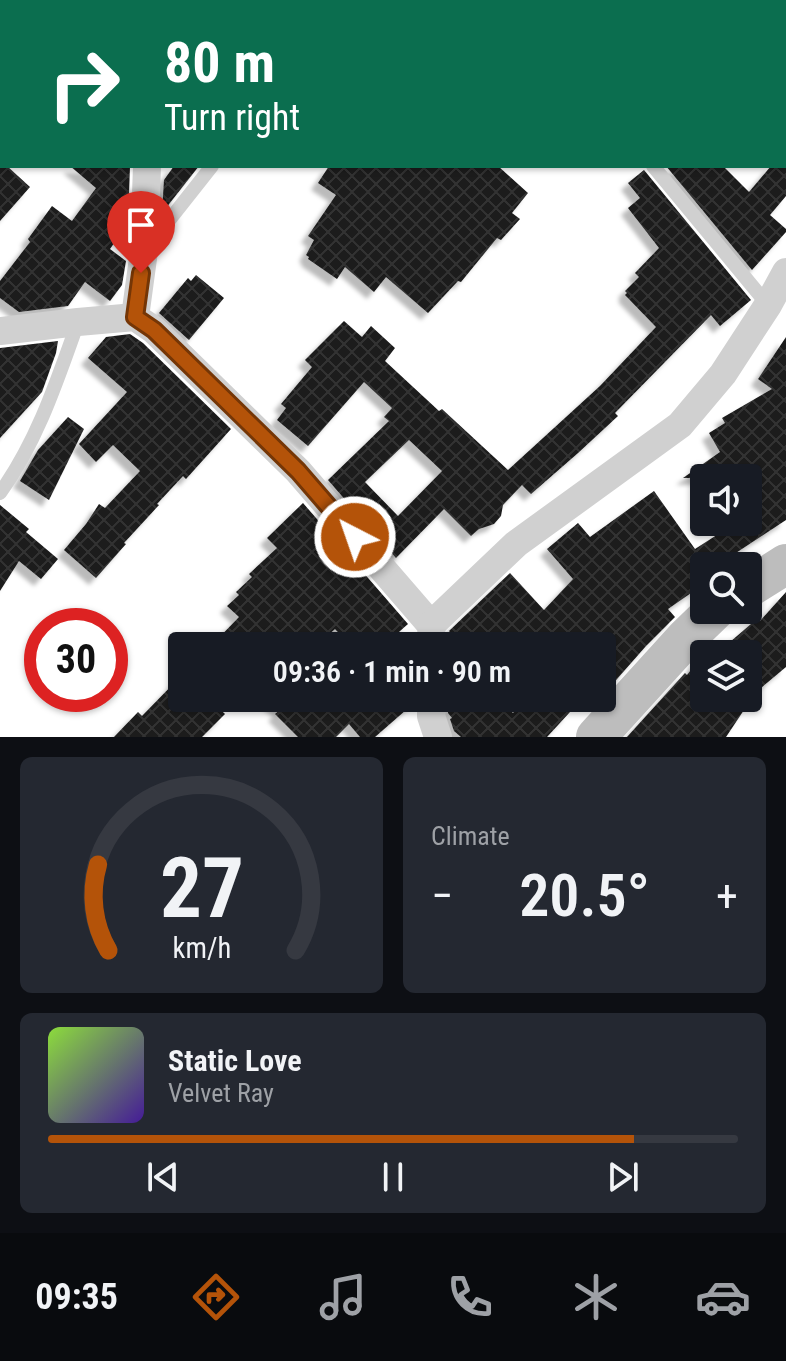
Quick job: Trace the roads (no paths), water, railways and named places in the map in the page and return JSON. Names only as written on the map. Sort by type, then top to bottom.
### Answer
[{"type":"street","points":[[135,317],[144,251],[147,168]]},
{"type":"street","points":[[435,632],[516,544],[680,425],[723,374],[786,272]]},
{"type":"street","points":[[0,331],[135,317],[154,330],[298,471],[428,632]]},
{"type":"street","points":[[762,579],[786,564]]},
{"type":"street","points":[[596,737],[701,624]]},
{"type":"street","points":[[431,712],[438,737]]},
{"type":"lane","points":[[144,251],[210,168]]},
{"type":"lane","points":[[655,168],[768,305]]},
{"type":"lane","points":[[0,493],[46,411],[78,322]]}]
